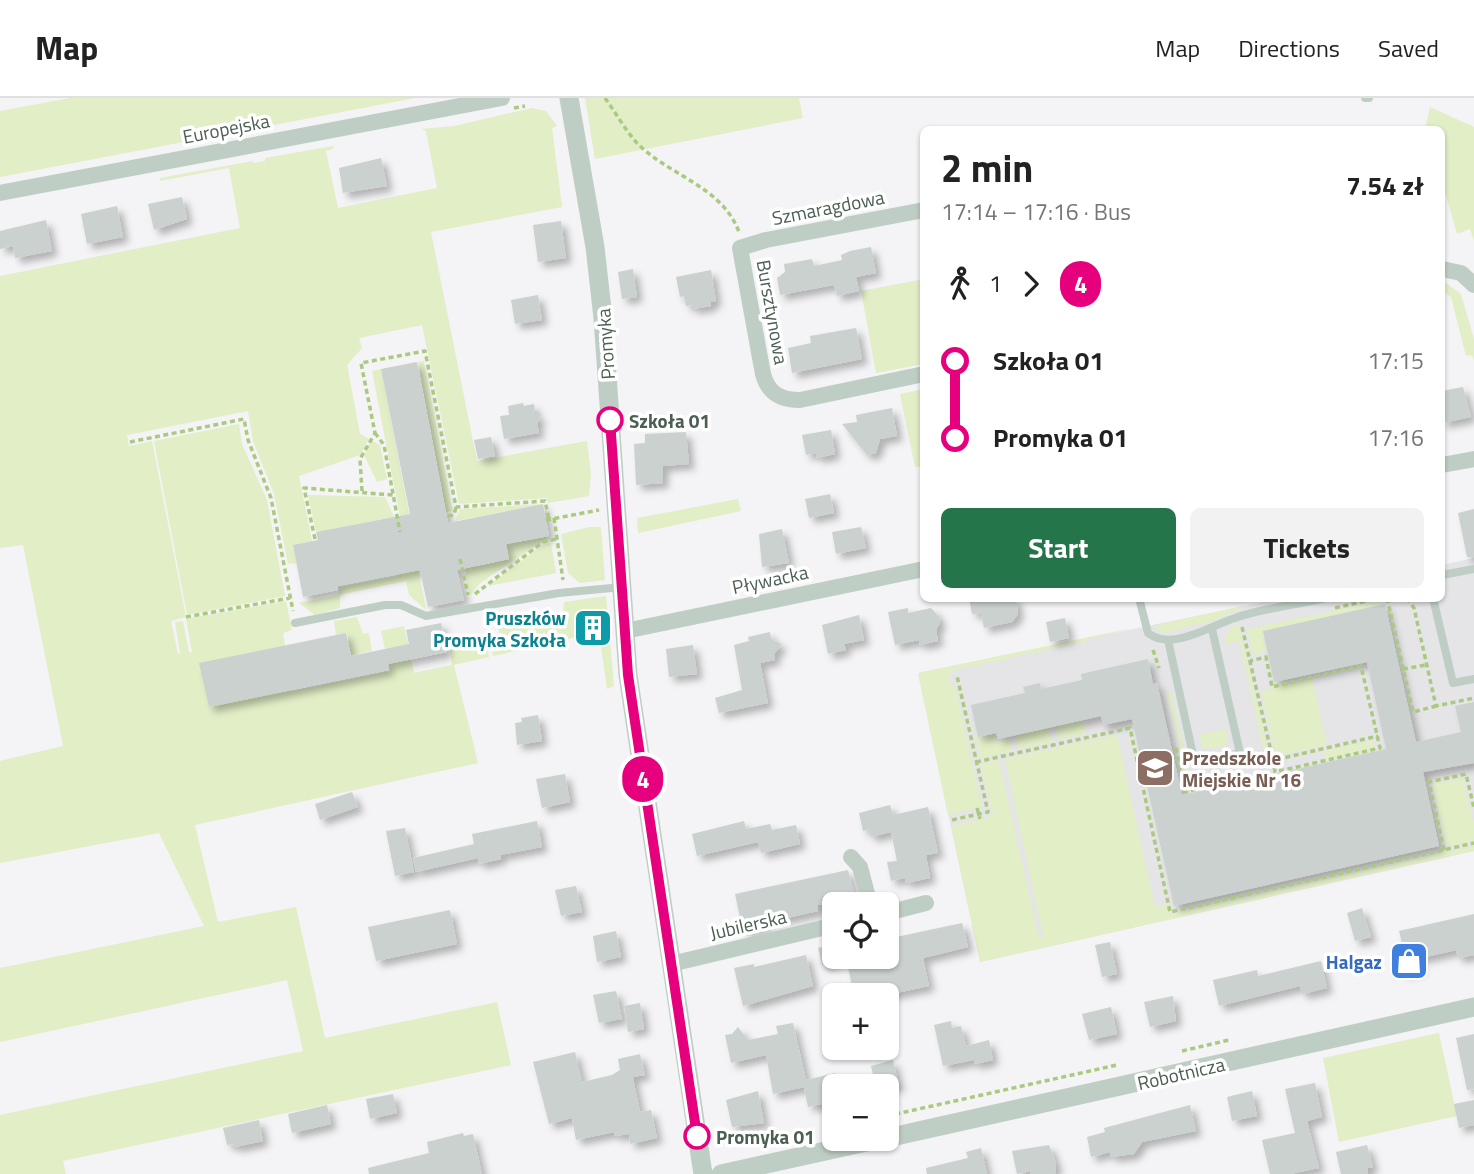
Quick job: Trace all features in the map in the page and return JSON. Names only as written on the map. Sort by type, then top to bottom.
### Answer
[{"type":"street","name":"Europejska","points":[[0,193],[502,98]]},
{"type":"street","name":"Promyka","points":[[569,98],[595,247],[603,318],[628,675],[703,1174]]},
{"type":"street","name":"Szmaragdowa","points":[[740,248],[766,240],[920,212]]},
{"type":"street","name":"Bursztynowa","points":[[740,248],[763,373],[772,392],[781,398],[800,400],[920,375]]},
{"type":"street","points":[[1445,269],[1471,281]]},
{"type":"street","points":[[1445,464],[1474,459]]},
{"type":"street","name":"Pływacka","points":[[625,631],[920,570]]},
{"type":"street","points":[[850,856],[860,867],[867,892]]},
{"type":"street","points":[[899,910],[926,903]]},
{"type":"street","name":"Jubilerska","points":[[670,964],[822,928]]},
{"type":"street","name":"Robotnicza","points":[[899,1135],[1474,1007]]},
{"type":"street","points":[[721,1174],[825,1151]]},
{"type":"lane","points":[[1445,574],[1474,569]]},
{"type":"lane","points":[[295,623],[392,604],[426,616],[471,605],[622,587]]},
{"type":"lane","points":[[1140,602],[1148,633],[1160,640],[1212,629],[1235,618],[1307,602]]},
{"type":"lane","points":[[1434,602],[1453,683],[1474,679]]},
{"type":"lane","points":[[1168,640],[1195,764],[1240,753],[1212,629]]},
{"type":"path","points":[[605,98],[637,143],[719,201],[738,230],[740,248]]},
{"type":"path","points":[[400,532],[384,446],[375,433],[361,363],[425,351],[456,507],[454,515],[449,516]]},
{"type":"path","points":[[130,442],[244,419],[248,440],[271,498],[295,623]]},
{"type":"path","points":[[362,491],[360,458],[375,433]]},
{"type":"path","points":[[314,539],[304,488],[393,495]]},
{"type":"path","points":[[456,507],[545,500],[556,539],[565,593]]},
{"type":"path","points":[[550,519],[603,509]]},
{"type":"path","points":[[471,605],[481,587],[543,542],[556,539]]},
{"type":"path","points":[[460,559],[471,605]]},
{"type":"path","points":[[186,617],[290,598]]},
{"type":"path","points":[[1324,610],[1361,602]]},
{"type":"path","points":[[1388,602],[1413,712],[1474,698]]},
{"type":"path","points":[[1410,602],[1436,706]]},
{"type":"path","points":[[1242,627],[1275,772],[1380,748],[1361,666],[1272,687],[1266,657],[1250,661]]},
{"type":"path","points":[[1403,670],[1426,665]]},
{"type":"path","points":[[952,820],[979,817],[988,812],[957,676]]},
{"type":"path","points":[[976,762],[1130,728],[1170,912],[1474,843]]},
{"type":"path","points":[[1318,750],[1321,761]]},
{"type":"path","points":[[1296,755],[1298,766]]},
{"type":"path","points":[[1444,850],[1429,782],[1466,774],[1474,808]]},
{"type":"path","points":[[977,808],[979,817]]},
{"type":"shaded area","points":[[1474,558],[1474,851],[980,962],[918,673],[1264,602],[1445,602],[1445,564]]},
{"type":"green space","points":[[70,98],[415,98],[0,177],[0,111]]},
{"type":"green space","points":[[585,98],[799,98],[803,118],[595,159]]},
{"type":"green space","points":[[1430,107],[1474,127],[1474,241],[1470,229],[1457,234],[1445,192],[1445,126],[1426,126]]},
{"type":"green space","points":[[532,108],[546,111],[557,126],[552,128],[562,207],[431,232],[477,461],[587,441],[591,474],[589,496],[548,503],[547,498],[459,504],[422,325],[359,338],[362,348],[347,365],[360,434],[369,439],[360,455],[299,476],[312,541],[293,545],[296,563],[288,564],[274,494],[253,441],[248,411],[127,435],[129,446],[152,441],[186,617],[171,621],[178,654],[175,622],[183,621],[189,652],[192,652],[186,619],[286,601],[292,630],[283,633],[292,691],[390,671],[381,631],[404,626],[414,673],[452,665],[449,646],[486,640],[489,657],[454,665],[478,763],[195,825],[218,922],[296,907],[325,1038],[497,1002],[511,1065],[63,1161],[66,1174],[0,1174],[0,1115],[303,1051],[287,980],[0,1042],[0,968],[204,926],[159,833],[0,863],[0,761],[63,746],[23,545],[0,548],[0,276],[240,228],[229,168],[160,181],[160,178],[265,161],[265,158],[333,146],[333,149],[326,151],[338,208],[437,188],[426,131],[421,129],[454,126]]},
{"type":"green space","points":[[920,280],[920,365],[876,373],[861,291]]},
{"type":"green space","points":[[1445,282],[1461,294],[1474,339],[1474,361],[1472,355],[1466,356],[1451,297],[1445,293]]},
{"type":"green space","points":[[424,361],[453,511],[446,512],[418,362]]},
{"type":"green space","points":[[381,369],[409,514],[400,516],[372,371]]},
{"type":"green space","points":[[920,390],[920,466],[915,467],[900,394]]},
{"type":"green space","points":[[239,424],[242,444],[267,500],[285,596],[187,615],[154,441]]},
{"type":"green space","points":[[371,440],[380,445],[387,479],[377,482],[364,455]]},
{"type":"green space","points":[[308,495],[385,497],[394,517],[316,532]]},
{"type":"green space","points":[[738,499],[741,511],[638,533],[637,518]]},
{"type":"green space","points":[[543,504],[455,521],[460,509]]},
{"type":"green space","points":[[601,527],[605,580],[580,583],[568,573],[561,534]]},
{"type":"green space","points":[[550,536],[479,584],[470,596],[462,553],[479,566],[509,559],[506,544]]},
{"type":"green space","points":[[551,543],[556,573],[488,586],[543,545]]},
{"type":"green space","points":[[416,558],[426,610],[409,595],[406,581],[340,595],[340,608],[315,615],[299,603],[338,595],[339,587],[397,576],[395,562]]},
{"type":"green space","points":[[606,596],[614,686],[607,689],[599,632],[493,656],[492,652],[503,650],[498,627],[563,616],[564,602]]},
{"type":"green space","points":[[1378,602],[1379,605],[1262,631],[1266,651],[1253,655],[1247,629]]},
{"type":"green space","points":[[1246,605],[1216,620],[1162,633],[1153,626]]},
{"type":"green space","points":[[357,617],[363,634],[369,633],[372,651],[351,655],[347,633],[336,635],[334,621]]},
{"type":"green space","points":[[1239,625],[1269,757],[1251,761],[1250,759],[1264,755],[1239,641],[1225,644],[1228,632]]},
{"type":"green space","points":[[1132,628],[1087,640],[1086,645],[1082,641],[1041,651],[1040,655],[1035,652],[1004,659],[1003,662],[1000,660],[981,664],[980,668],[975,665],[954,670],[952,674],[948,672],[951,685],[955,685],[982,807],[948,815],[918,673]]},
{"type":"green space","points":[[1312,679],[1327,745],[1276,756],[1261,691]]},
{"type":"green space","points":[[1171,692],[1190,775],[1186,776],[1167,693]]},
{"type":"green space","points":[[972,720],[978,738],[995,734],[997,741],[1009,738],[1012,751],[980,758]]},
{"type":"green space","points":[[1083,721],[1086,733],[1058,740],[1055,727]]},
{"type":"green space","points":[[1049,728],[1052,742],[1018,749],[1015,736]]},
{"type":"green space","points":[[1226,729],[1228,742],[1225,746],[1203,749],[1199,735]]},
{"type":"green space","points":[[1117,735],[1155,907],[1167,905],[1169,915],[1474,846],[1474,851],[980,962],[951,826],[993,816],[981,764],[999,761],[1039,938],[1043,937],[1005,759]]},
{"type":"green space","points":[[1373,741],[1374,748],[1325,759],[1323,752]]},
{"type":"green space","points":[[1463,778],[1474,825],[1474,841],[1447,847],[1433,785]]},
{"type":"green space","points":[[1439,1033],[1457,1116],[1339,1142],[1323,1058]]},
{"type":"building","points":[[381,158],[387,186],[343,193],[339,168]]},
{"type":"building","points":[[182,197],[187,219],[154,230],[148,204]]},
{"type":"building","points":[[117,206],[123,237],[87,244],[81,214]]},
{"type":"building","points":[[46,220],[52,251],[15,258],[13,246],[0,249],[0,231]]},
{"type":"building","points":[[561,221],[566,258],[538,262],[533,225]]},
{"type":"building","points":[[871,247],[876,273],[856,277],[859,291],[837,296],[834,285],[780,295],[777,278],[785,272],[784,264],[812,259],[814,266],[842,260],[841,255]]},
{"type":"building","points":[[633,269],[637,297],[622,299],[618,272]]},
{"type":"building","points":[[711,270],[716,301],[711,302],[711,306],[693,309],[693,305],[686,306],[684,296],[680,297],[676,277]]},
{"type":"building","points":[[538,295],[542,320],[515,324],[511,300]]},
{"type":"building","points":[[856,328],[862,359],[792,373],[788,348],[811,343],[810,336]]},
{"type":"building","points":[[417,362],[448,523],[543,504],[549,536],[506,544],[509,559],[457,570],[464,600],[428,607],[420,570],[338,586],[338,590],[303,597],[293,545],[318,540],[316,532],[410,514],[381,369]]},
{"type":"building","points":[[1463,387],[1471,417],[1445,422],[1445,390]]},
{"type":"building","points":[[523,403],[524,406],[534,404],[535,414],[541,418],[537,423],[539,433],[504,439],[500,416],[509,415],[508,406]]},
{"type":"building","points":[[892,408],[897,436],[880,439],[876,453],[867,455],[842,424],[857,422],[856,415]]},
{"type":"building","points":[[831,430],[835,454],[817,458],[816,453],[806,455],[802,435]]},
{"type":"building","points":[[686,432],[689,464],[663,466],[663,483],[636,485],[634,444],[645,443],[645,434]]},
{"type":"building","points":[[491,437],[495,456],[478,459],[474,440]]},
{"type":"building","points":[[830,494],[834,513],[809,518],[805,499]]},
{"type":"building","points":[[1474,509],[1474,557],[1467,557],[1458,513]]},
{"type":"building","points":[[861,527],[866,548],[836,554],[832,532]]},
{"type":"building","points":[[782,529],[789,563],[762,567],[759,534]]},
{"type":"building","points":[[970,602],[1016,602],[1018,614],[1012,622],[984,628],[981,613],[972,614]]},
{"type":"building","points":[[1385,604],[1416,742],[1461,732],[1455,706],[1474,702],[1474,763],[1423,772],[1439,846],[1174,906],[1132,719],[1103,725],[1101,716],[998,739],[996,733],[978,737],[971,705],[1025,693],[1023,687],[1040,683],[1041,689],[1082,680],[1081,674],[1148,659],[1153,684],[1157,683],[1182,795],[1386,749],[1367,662],[1274,682],[1263,631]]},
{"type":"building","points":[[908,608],[908,613],[931,608],[939,617],[940,623],[936,630],[938,641],[920,645],[919,640],[895,645],[888,612]]},
{"type":"building","points":[[859,615],[864,640],[844,644],[846,650],[828,654],[822,625]]},
{"type":"building","points":[[1065,618],[1069,638],[1050,642],[1046,622]]},
{"type":"building","points":[[441,623],[447,652],[388,664],[389,670],[209,707],[199,663],[346,633],[351,656],[409,644],[406,630]]},
{"type":"building","points":[[770,632],[771,639],[782,644],[774,654],[775,660],[760,663],[768,703],[719,713],[715,698],[742,690],[734,645],[749,641],[748,637]]},
{"type":"building","points":[[693,645],[697,674],[669,677],[666,649]]},
{"type":"building","points":[[538,715],[542,741],[517,745],[515,723],[522,722],[521,718]]},
{"type":"building","points":[[565,774],[570,802],[542,808],[536,779]]},
{"type":"building","points":[[352,792],[358,807],[320,820],[315,804]]},
{"type":"building","points":[[890,805],[893,815],[928,807],[938,853],[926,855],[930,878],[906,883],[905,878],[891,881],[887,862],[897,861],[891,832],[871,837],[869,829],[863,831],[859,813]]},
{"type":"building","points":[[537,821],[542,847],[500,855],[501,859],[479,864],[478,858],[416,872],[413,858],[474,844],[472,834]]},
{"type":"building","points":[[744,821],[746,829],[770,824],[772,830],[796,825],[800,844],[761,853],[758,842],[697,856],[692,834]]},
{"type":"building","points":[[405,828],[414,872],[395,876],[386,831]]},
{"type":"building","points":[[848,870],[854,892],[822,892],[822,904],[817,905],[818,911],[765,923],[766,927],[743,932],[735,894]]},
{"type":"building","points":[[576,886],[582,912],[561,916],[555,890]]},
{"type":"building","points":[[1362,908],[1371,937],[1355,941],[1347,913]]},
{"type":"building","points":[[450,910],[457,944],[376,961],[368,927]]},
{"type":"building","points":[[1474,914],[1474,955],[1458,958],[1456,950],[1417,959],[1420,969],[1403,973],[1398,953],[1404,952],[1399,931]]},
{"type":"building","points":[[962,923],[968,947],[923,958],[929,986],[899,992],[899,983],[851,983],[848,969],[899,969],[899,936]]},
{"type":"building","points":[[616,931],[621,957],[597,962],[593,936]]},
{"type":"building","points":[[1110,942],[1117,974],[1102,977],[1095,945]]},
{"type":"building","points":[[822,947],[822,965],[818,948]]},
{"type":"building","points":[[806,955],[813,986],[743,1006],[734,968],[754,964],[754,967]]},
{"type":"building","points":[[1321,961],[1327,988],[1302,994],[1300,986],[1219,1006],[1213,980],[1257,970],[1258,976]]},
{"type":"building","points":[[616,991],[622,1019],[599,1023],[593,995]]},
{"type":"building","points":[[1173,996],[1176,1021],[1150,1027],[1144,1002]]},
{"type":"building","points":[[640,1003],[644,1029],[628,1032],[624,1006]]},
{"type":"building","points":[[1111,1007],[1117,1034],[1089,1040],[1082,1014]]},
{"type":"building","points":[[951,1021],[952,1028],[961,1026],[966,1046],[989,1040],[993,1060],[975,1064],[974,1060],[943,1066],[934,1025]]},
{"type":"building","points":[[793,1023],[806,1080],[822,1076],[822,1104],[808,1107],[804,1087],[773,1094],[766,1055],[731,1063],[725,1035],[732,1034],[738,1027],[748,1040],[778,1034],[776,1026]]},
{"type":"building","points":[[1474,1034],[1474,1089],[1467,1090],[1456,1038]]},
{"type":"building","points":[[575,1052],[582,1082],[612,1075],[620,1070],[618,1059],[640,1054],[645,1075],[633,1077],[634,1083],[640,1112],[651,1110],[657,1138],[630,1144],[629,1134],[615,1136],[614,1132],[576,1140],[572,1118],[549,1124],[533,1062]]},
{"type":"building","points":[[893,1060],[896,1074],[873,1074],[871,1066]]},
{"type":"building","points":[[1315,1083],[1322,1117],[1307,1121],[1319,1168],[1290,1174],[1270,1174],[1262,1140],[1295,1133],[1285,1089]]},
{"type":"building","points":[[758,1091],[764,1123],[732,1127],[726,1100]]},
{"type":"building","points":[[1252,1091],[1257,1116],[1232,1121],[1227,1097]]},
{"type":"building","points":[[393,1094],[397,1113],[370,1119],[366,1099]]},
{"type":"building","points":[[1474,1100],[1474,1125],[1459,1128],[1454,1104]]},
{"type":"building","points":[[327,1105],[331,1124],[292,1133],[288,1114]]},
{"type":"building","points":[[1190,1105],[1196,1131],[1142,1142],[1134,1154],[1111,1157],[1110,1152],[1091,1157],[1087,1137],[1105,1132],[1104,1128]]},
{"type":"building","points":[[259,1120],[263,1141],[235,1147],[234,1144],[227,1145],[223,1128]]},
{"type":"building","points":[[463,1133],[464,1136],[473,1134],[482,1174],[369,1174],[368,1168],[429,1153],[427,1142]]},
{"type":"building","points":[[1049,1145],[1056,1163],[1055,1174],[1031,1174],[1030,1171],[1017,1174],[1012,1151]]},
{"type":"building","points":[[1367,1145],[1373,1167],[1367,1168],[1368,1174],[1341,1174],[1336,1152]]},
{"type":"building","points":[[981,1148],[987,1174],[927,1174],[926,1168],[968,1158],[966,1152]]},
{"type":"bus line","name":"4","points":[[610,420],[628,675],[697,1136]]},
{"type":"place","name":"Szkoła 01","points":[[610,420]]},
{"type":"place","name":"Pruszków Promyka Szkoła","points":[[593,628]]},
{"type":"place","name":"Przedszkole Miejskie Nr 16","points":[[1155,768]]},
{"type":"place","name":"Halgaz","points":[[1409,961]]},
{"type":"place","name":"Promyka 01","points":[[697,1136]]}]
